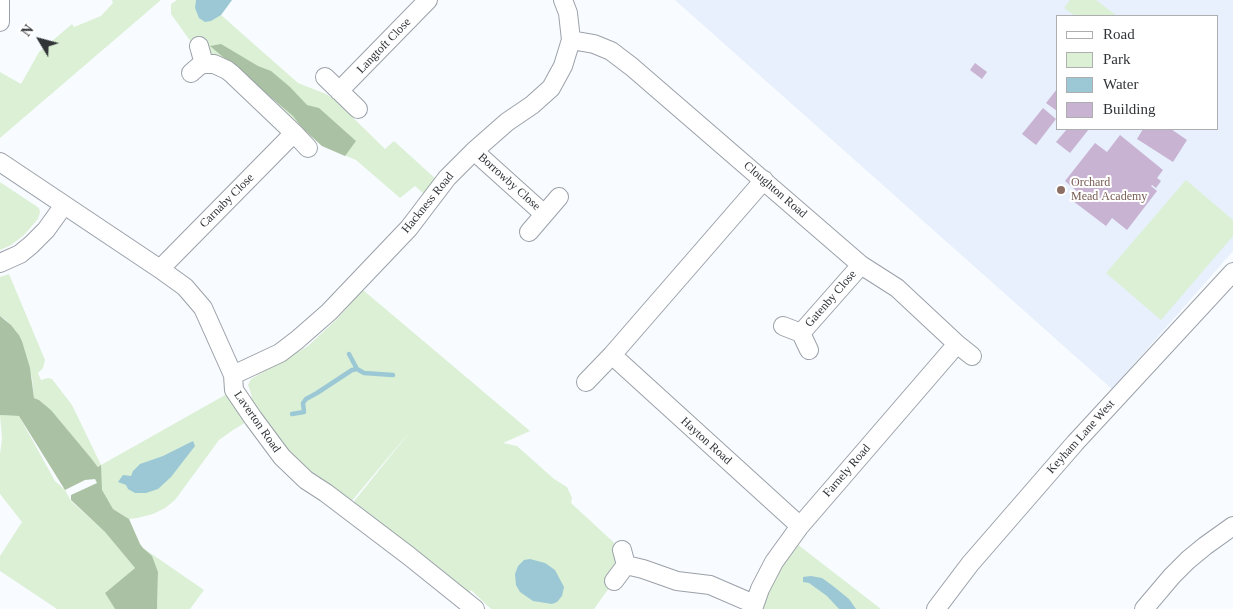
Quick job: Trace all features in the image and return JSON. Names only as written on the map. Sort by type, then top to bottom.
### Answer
[{"type":"street","points":[[0,0],[0,22]]},
{"type":"street","name":"Langtoft Close","points":[[339,91],[428,0]]},
{"type":"street","name":"Hackness Road","points":[[233,375],[280,353],[329,312],[409,228],[447,178],[507,122],[532,105],[551,88],[563,66],[571,40],[568,13],[563,0]]},
{"type":"street","name":"Cloughton Road","points":[[571,40],[594,44],[611,51],[632,67],[861,265],[897,288],[972,356]]},
{"type":"street","points":[[199,46],[197,68],[214,64],[227,70],[308,148]]},
{"type":"street","points":[[325,78],[358,109]]},
{"type":"street","name":"Carnaby Close","points":[[160,269],[294,134]]},
{"type":"street","name":"Borrowby Close","points":[[474,151],[544,214]]},
{"type":"street","name":"Laverton Road","points":[[0,162],[160,269],[185,288],[203,308],[233,375],[234,390],[282,457],[306,480],[409,556],[475,609]]},
{"type":"street","points":[[586,382],[612,355],[764,180]]},
{"type":"street","name":"Borrowby Close","points":[[529,232],[559,197]]},
{"type":"street","points":[[0,264],[20,254],[31,245],[46,230],[64,205]]},
{"type":"street","name":"Gatenby Close","points":[[801,333],[861,265]]},
{"type":"street","name":"Keyham Lane West","points":[[936,609],[970,564],[1075,443],[1233,272]]},
{"type":"street","name":"Gatenby Close","points":[[783,326],[801,333],[809,350]]},
{"type":"street","name":"Farnely Road","points":[[753,607],[774,562],[800,526],[957,344]]},
{"type":"street","name":"Hayton Road","points":[[612,355],[800,526]]},
{"type":"street","points":[[1144,609],[1188,560],[1233,526]]},
{"type":"street","points":[[614,581],[624,558],[643,569],[677,581],[710,585],[753,607]]},
{"type":"shaded area","name":"Orchard Mead Academy","points":[[675,0],[1233,0],[1233,251],[1112,389]]},
{"type":"green space","points":[[112,0],[161,0],[0,138],[0,72],[21,84],[39,52],[72,24],[74,27],[101,16],[113,3]]},
{"type":"green space","points":[[177,0],[232,0],[221,15],[298,83],[334,99],[385,149],[394,141],[437,180],[426,196],[415,186],[400,198],[356,160],[322,146],[274,100],[239,71],[209,55],[202,39],[191,42],[171,14],[171,4]]},
{"type":"green space","points":[[1070,0],[1096,0],[1116,15],[1074,15],[1064,8]]},
{"type":"green space","points":[[221,44],[258,66],[271,71],[307,105],[319,108],[356,141],[345,156],[322,146],[303,129],[293,116],[210,46]]},
{"type":"green space","points":[[1186,180],[1233,220],[1233,236],[1161,320],[1106,273]]},
{"type":"green space","points":[[0,182],[39,208],[40,212],[38,219],[24,235],[11,245],[0,250]]},
{"type":"green space","points":[[9,274],[45,360],[43,368],[38,373],[41,380],[52,379],[72,405],[101,465],[234,390],[253,418],[219,440],[175,500],[153,514],[129,519],[113,509],[104,496],[99,483],[100,466],[97,466],[51,410],[34,398],[32,378],[22,341],[17,332],[0,316],[0,277]]},
{"type":"green space","points":[[363,290],[530,431],[503,443],[517,446],[554,479],[567,487],[572,498],[571,503],[622,550],[614,581],[594,609],[491,609],[471,590],[464,600],[347,510],[413,428],[345,509],[254,418],[251,393],[248,385],[251,379],[308,346],[337,319]]},
{"type":"green space","points":[[0,316],[11,325],[22,341],[30,368],[34,398],[51,410],[98,467],[101,465],[102,490],[113,509],[129,519],[140,544],[152,556],[158,572],[157,609],[115,609],[105,593],[135,568],[105,532],[71,500],[71,495],[97,483],[95,479],[85,480],[65,490],[19,416],[0,415]]},
{"type":"green space","points":[[0,415],[19,416],[55,481],[65,490],[71,501],[105,532],[135,568],[105,593],[115,609],[57,609],[0,571],[0,556],[22,522],[0,494],[2,439]]},
{"type":"green space","points":[[797,544],[881,609],[758,609],[778,570]]},
{"type":"green space","points":[[143,548],[204,590],[190,609],[157,609],[158,572]]},
{"type":"water","points":[[196,0],[232,0],[221,15],[205,22],[199,18],[195,8]]},
{"type":"water","points":[[193,441],[195,446],[171,477],[158,489],[146,493],[135,493],[128,489],[126,485],[118,482],[123,475],[131,476],[140,464],[163,456]]},
{"type":"water","points":[[530,559],[545,563],[555,570],[564,587],[562,596],[557,602],[552,604],[533,601],[520,592],[516,585],[515,574],[518,566],[524,560]]},
{"type":"water","points":[[803,577],[822,578],[833,586],[849,599],[856,609],[839,609],[827,596],[809,583],[803,582]]},
{"type":"building","points":[[975,63],[987,72],[982,79],[970,70]]},
{"type":"building","points":[[1056,90],[1056,110],[1046,103]]},
{"type":"building","points":[[1043,108],[1056,119],[1036,145],[1022,134]]},
{"type":"building","points":[[1066,130],[1088,130],[1070,153],[1056,142]]},
{"type":"building","points":[[1142,130],[1172,130],[1187,140],[1173,162],[1137,139]]},
{"type":"building","points":[[1120,135],[1163,170],[1157,178],[1161,181],[1156,188],[1151,186],[1157,191],[1127,230],[1112,218],[1106,226],[1073,201],[1079,193],[1065,181],[1095,143],[1107,152]]},
{"type":"waterway","points":[[349,354],[357,369],[364,373],[393,375]]},
{"type":"waterway","points":[[292,414],[304,412],[303,403],[306,399],[352,370],[357,369]]},
{"type":"place","name":"Orchard Mead Academy","points":[[1061,190]]}]
